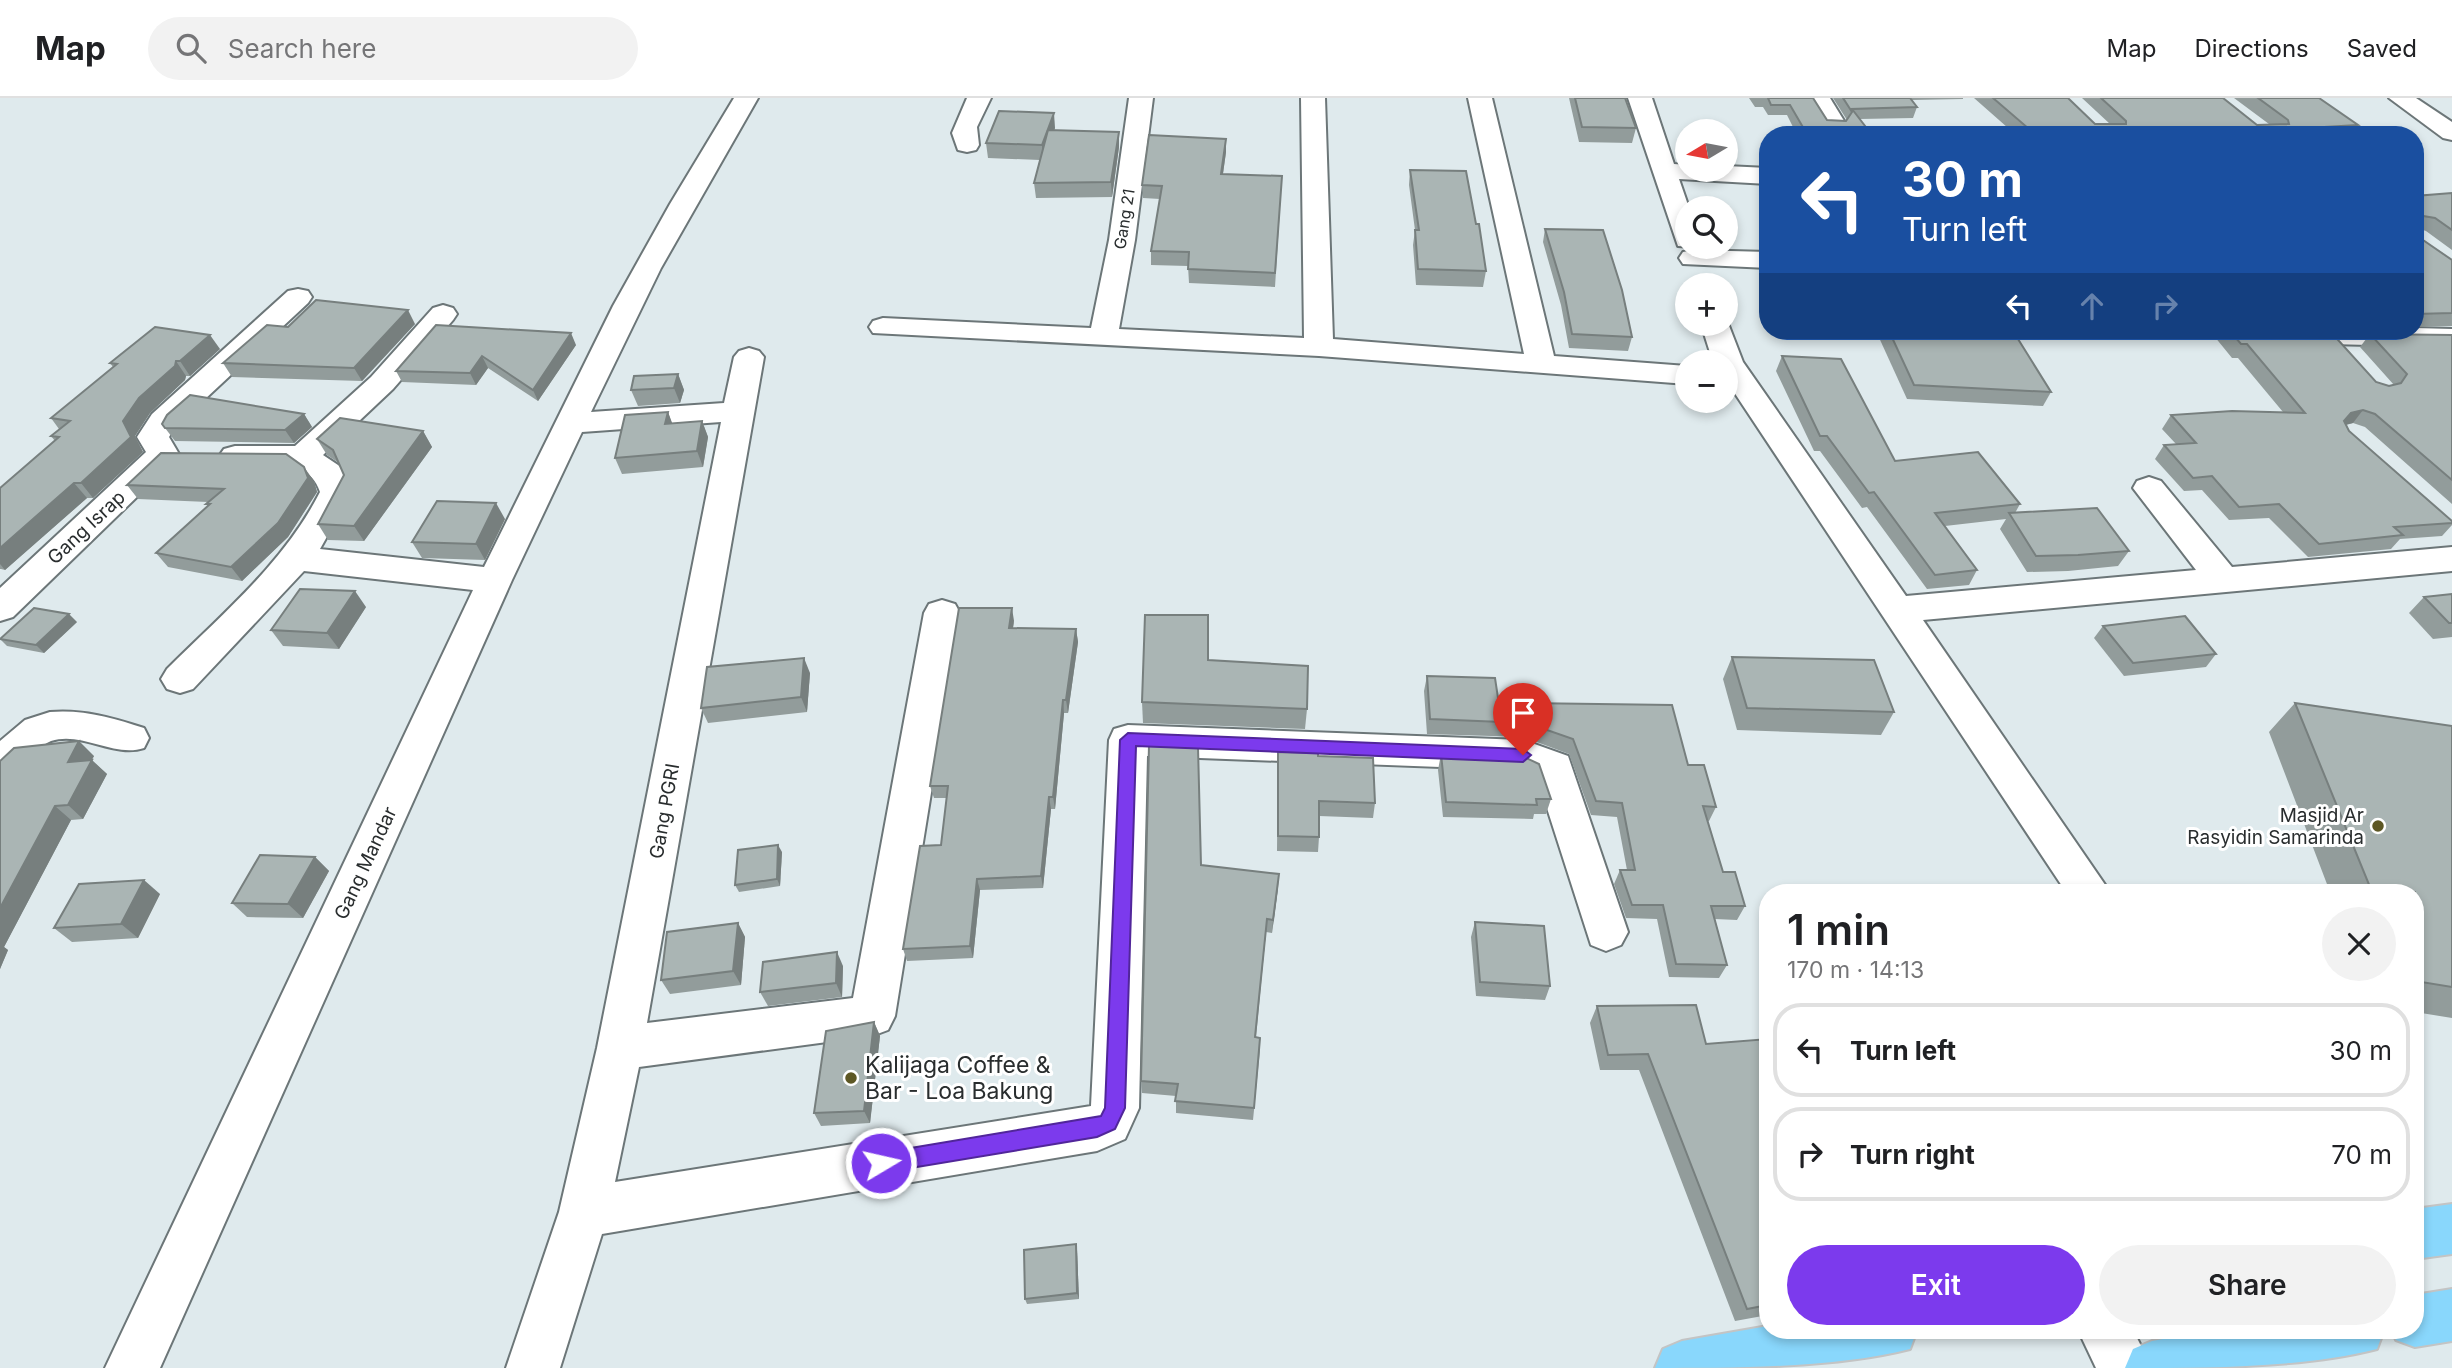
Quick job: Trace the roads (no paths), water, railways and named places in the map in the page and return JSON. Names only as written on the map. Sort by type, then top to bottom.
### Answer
[{"type":"main road","points":[[2424,1233],[2452,1229]]},
{"type":"main road","points":[[2424,1320],[2452,1315]]},
{"type":"main road","points":[[1682,1368],[1842,1339]]},
{"type":"main road","points":[[2152,1368],[2309,1339]]},
{"type":"street","name":"Gang Mandar","points":[[132,1368],[495,580],[541,489],[601,359],[646,270],[746,98]]},
{"type":"street","points":[[967,145],[963,137],[965,127],[979,98]]},
{"type":"street","name":"Gang 21","points":[[1103,338],[1122,240],[1141,98]]},
{"type":"street","points":[[1313,98],[1319,347]]},
{"type":"street","points":[[1480,98],[1539,362]]},
{"type":"street","points":[[1640,98],[1675,204]]},
{"type":"street","points":[[1818,98],[1834,124]]},
{"type":"street","points":[[2401,98],[2452,134]]},
{"type":"street","points":[[1664,172],[1759,176]]},
{"type":"street","points":[[1738,255],[1759,259]]},
{"type":"street","points":[[180,679],[296,558],[328,513],[336,492],[330,474],[303,456],[163,454],[153,437],[163,421],[298,297]]},
{"type":"street","points":[[303,456],[382,383],[443,314]]},
{"type":"street","points":[[883,327],[1319,347],[1675,374]]},
{"type":"street","points":[[2424,337],[2452,338]]},
{"type":"street","points":[[2334,340],[2354,361]]},
{"type":"street","name":"Gang PGRI","points":[[533,1368],[584,1212],[620,1048],[749,357]]},
{"type":"street","points":[[1738,386],[1896,610],[2084,884]]},
{"type":"street","points":[[571,423],[738,411]]},
{"type":"street","name":"Gang Israp","points":[[0,608],[163,454]]},
{"type":"street","points":[[2149,488],[2222,579]]},
{"type":"street","points":[[296,558],[495,580]]},
{"type":"street","points":[[1896,610],[2452,559]]},
{"type":"street","points":[[620,1048],[872,1016],[942,613]]},
{"type":"street","points":[[0,766],[29,736],[50,728],[69,725],[130,738]]},
{"type":"street","points":[[584,1212],[1097,1128],[1108,1123],[1115,1108],[1128,740],[1510,755],[1543,761],[1554,767],[1606,932]]},
{"type":"street","points":[[2109,1339],[2125,1368]]},
{"type":"place","name":"Masjid Ar Rasyidin Samarinda","points":[[2378,826]]},
{"type":"place","name":"Kalijaga Coffee & Bar - Loa Bakung","points":[[851,1078]]}]
